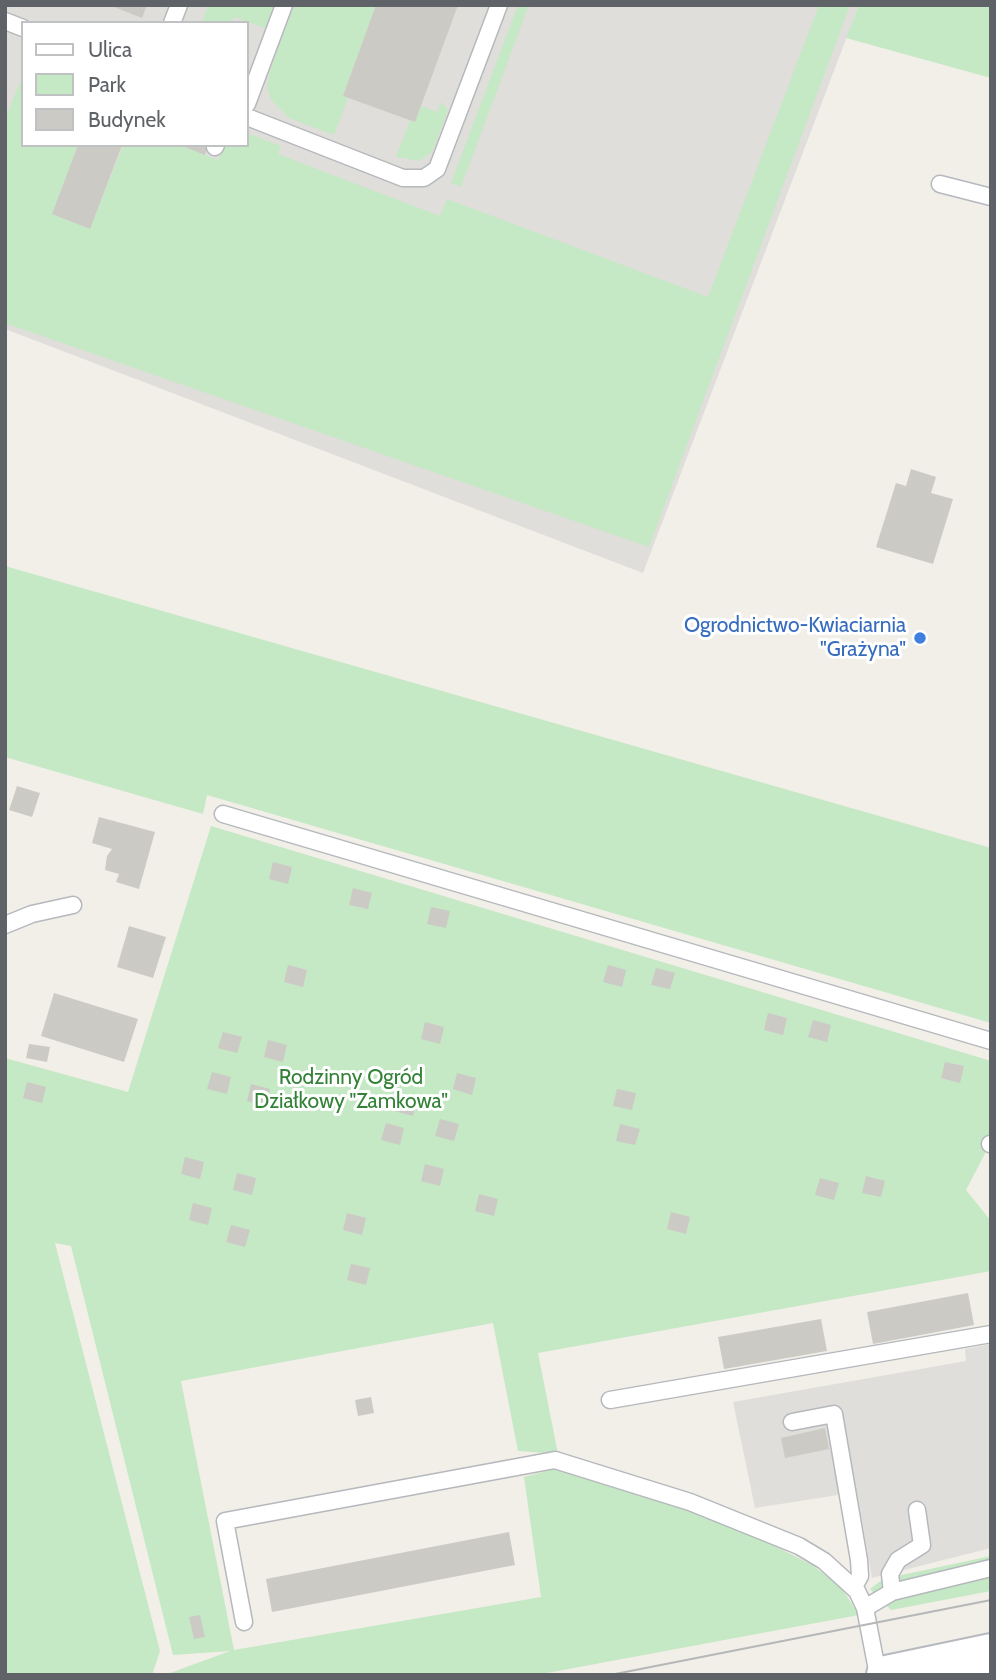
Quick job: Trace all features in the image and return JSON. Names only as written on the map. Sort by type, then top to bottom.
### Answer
[{"type":"main road","points":[[886,1675],[991,1653]]},
{"type":"lane","points":[[248,101],[284,5]]},
{"type":"lane","points":[[248,117],[403,178],[424,178],[437,169],[499,5]]},
{"type":"lane","points":[[940,184],[991,197]]},
{"type":"lane","points":[[223,814],[991,1041]]},
{"type":"lane","points":[[5,925],[32,914],[74,905]]},
{"type":"lane","points":[[610,1400],[991,1334]]},
{"type":"lane","points":[[792,1422],[834,1415],[859,1560],[860,1576],[854,1587]]},
{"type":"lane","points":[[244,1622],[225,1521],[555,1460],[690,1503],[799,1546],[824,1561],[854,1587],[865,1608],[877,1675]]},
{"type":"lane","points":[[892,1592],[890,1574],[898,1560],[922,1545],[917,1510]]},
{"type":"lane","points":[[865,1608],[892,1592],[991,1568]]},
{"type":"shaded area","points":[[5,5],[859,5],[643,573],[5,329]]},
{"type":"shaded area","points":[[991,1344],[991,1548],[872,1578],[857,1492],[755,1508],[733,1402],[966,1361],[965,1349]]},
{"type":"green space","points":[[208,5],[278,5],[271,26],[265,28],[234,17],[232,21],[203,21]]},
{"type":"green space","points":[[294,5],[376,5],[343,96],[348,98],[334,135],[289,118],[271,100],[267,87],[270,71]]},
{"type":"green space","points":[[518,5],[529,5],[461,187],[451,183]]},
{"type":"green space","points":[[819,5],[850,5],[649,547],[5,323],[5,119],[21,80],[21,147],[77,147],[52,214],[90,229],[122,147],[185,147],[218,160],[222,147],[248,147],[248,133],[281,146],[278,154],[440,216],[447,199],[708,297]]},
{"type":"green space","points":[[859,5],[991,5],[991,78],[846,38]]},
{"type":"green space","points":[[441,102],[448,110],[432,152],[419,161],[396,157],[410,121],[415,122],[421,106],[437,112]]},
{"type":"green space","points":[[5,566],[991,848],[991,1023],[207,795],[203,814],[5,757]]},
{"type":"green space","name":"Rodzinny Ogród Działkowy \"Zamkowa\"","points":[[211,826],[991,1061],[991,1142],[966,1190],[991,1221],[991,1271],[538,1353],[558,1454],[518,1451],[493,1323],[181,1381],[234,1650],[541,1597],[524,1477],[558,1468],[734,1525],[812,1565],[841,1587],[859,1615],[536,1675],[165,1675],[230,1651],[173,1655],[71,1246],[55,1243],[160,1651],[152,1675],[5,1675],[5,1058],[128,1092]]},
{"type":"green space","points":[[991,1556],[991,1591],[891,1610],[870,1589],[883,1579]]},
{"type":"building","points":[[109,5],[147,5],[142,18]]},
{"type":"building","points":[[376,5],[458,5],[415,122],[343,96]]},
{"type":"building","points":[[77,147],[121,147],[90,229],[52,214]]},
{"type":"building","points":[[185,147],[207,147],[205,155]]},
{"type":"building","points":[[911,469],[936,477],[931,493],[953,499],[933,564],[876,547],[896,483],[906,486]]},
{"type":"building","points":[[17,786],[40,793],[32,817],[9,810]]},
{"type":"building","points":[[99,817],[155,832],[139,889],[116,882],[119,874],[105,870],[107,856],[112,849],[92,843]]},
{"type":"building","points":[[273,862],[292,867],[288,884],[269,879]]},
{"type":"building","points":[[353,888],[372,893],[368,909],[349,905]]},
{"type":"building","points":[[431,907],[450,911],[446,928],[427,924]]},
{"type":"building","points":[[129,926],[166,937],[153,978],[117,967]]},
{"type":"building","points":[[288,965],[307,970],[303,987],[284,982]]},
{"type":"building","points":[[608,965],[626,970],[622,987],[603,982]]},
{"type":"building","points":[[656,968],[675,973],[670,989],[651,985]]},
{"type":"building","points":[[54,993],[138,1019],[124,1062],[41,1036]]},
{"type":"building","points":[[768,1013],[787,1018],[783,1035],[764,1030]]},
{"type":"building","points":[[813,1020],[831,1025],[827,1042],[808,1037]]},
{"type":"building","points":[[425,1022],[444,1027],[440,1044],[421,1039]]},
{"type":"building","points":[[223,1032],[242,1037],[237,1053],[218,1048]]},
{"type":"building","points":[[268,1040],[287,1045],[283,1062],[264,1057]]},
{"type":"building","points":[[29,1044],[50,1047],[47,1062],[26,1058]]},
{"type":"building","points":[[945,1062],[964,1066],[960,1083],[941,1078]]},
{"type":"building","points":[[212,1072],[231,1077],[227,1094],[207,1089]]},
{"type":"building","points":[[457,1073],[476,1078],[472,1095],[453,1089]]},
{"type":"building","points":[[27,1082],[46,1087],[42,1103],[23,1098]]},
{"type":"building","points":[[251,1084],[270,1089],[266,1106],[247,1101]]},
{"type":"building","points":[[617,1089],[636,1093],[632,1110],[613,1106]]},
{"type":"building","points":[[398,1094],[417,1099],[413,1116],[394,1111]]},
{"type":"building","points":[[440,1119],[459,1124],[454,1141],[435,1136]]},
{"type":"building","points":[[386,1123],[404,1128],[400,1145],[381,1140]]},
{"type":"building","points":[[620,1124],[640,1129],[635,1145],[616,1141]]},
{"type":"building","points":[[185,1157],[204,1162],[200,1179],[181,1174]]},
{"type":"building","points":[[425,1164],[444,1169],[440,1186],[421,1181]]},
{"type":"building","points":[[237,1173],[256,1178],[252,1195],[233,1190]]},
{"type":"building","points":[[866,1176],[885,1181],[881,1197],[862,1193]]},
{"type":"building","points":[[820,1178],[839,1183],[834,1200],[815,1195]]},
{"type":"building","points":[[479,1194],[498,1199],[494,1216],[475,1211]]},
{"type":"building","points":[[193,1203],[212,1208],[208,1225],[189,1220]]},
{"type":"building","points":[[671,1212],[690,1217],[686,1234],[667,1229]]},
{"type":"building","points":[[347,1213],[366,1218],[362,1235],[343,1230]]},
{"type":"building","points":[[231,1225],[250,1230],[245,1247],[226,1242]]},
{"type":"building","points":[[351,1264],[370,1268],[366,1285],[347,1280]]},
{"type":"building","points":[[968,1293],[974,1325],[873,1344],[867,1312]]},
{"type":"building","points":[[821,1319],[827,1351],[724,1369],[718,1337]]},
{"type":"building","points":[[371,1397],[374,1413],[358,1416],[355,1400]]},
{"type":"building","points":[[825,1428],[829,1449],[785,1458],[781,1438]]},
{"type":"building","points":[[509,1532],[515,1565],[272,1612],[266,1579]]},
{"type":"building","points":[[200,1615],[205,1637],[194,1639],[189,1617]]},
{"type":"tram line","points":[[610,1675],[991,1600]]},
{"type":"place","name":"Ogrodnictwo-Kwiaciarnia \"Grażyna\"","points":[[920,638]]}]
